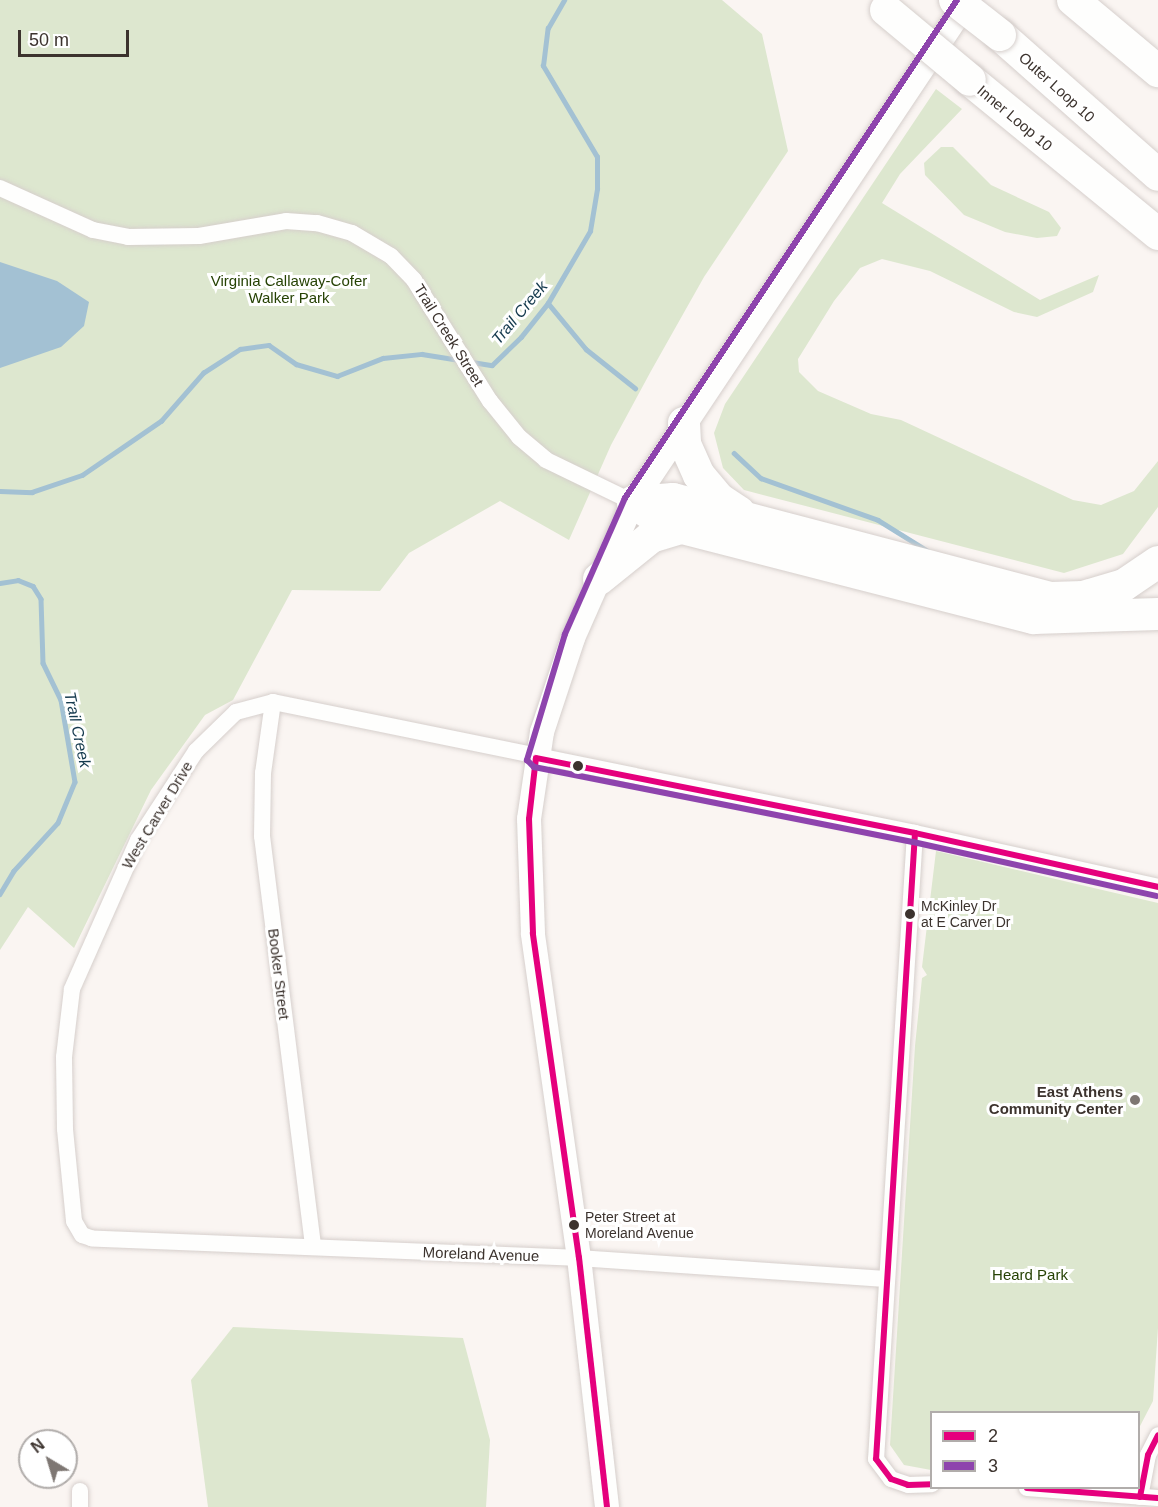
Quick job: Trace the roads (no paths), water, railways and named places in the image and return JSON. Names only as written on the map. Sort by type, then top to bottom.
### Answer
[{"type":"highway","name":"Outer Loop 10","points":[[955,0],[1000,35],[1158,176]]},
{"type":"highway","points":[[1073,0],[1158,71]]},
{"type":"highway","name":"Inner Loop 10","points":[[880,5],[1158,234]]},
{"type":"highway","points":[[1090,180],[1158,259]]},
{"type":"highway","points":[[684,423],[685,444],[699,475],[719,499],[750,520]]},
{"type":"highway","points":[[633,501],[673,499],[1051,598],[1083,597],[1124,585],[1158,562]]},
{"type":"highway","points":[[633,501],[663,523],[1034,618],[1158,614]]},
{"type":"highway","points":[[599,579],[651,537],[681,528]]},
{"type":"street","points":[[607,1507],[579,1258],[533,933],[529,830],[536,758],[557,682],[633,501],[968,0]]},
{"type":"street","name":"Trail Creek Street","points":[[0,188],[83,226],[128,237],[199,236],[286,221],[317,223],[352,233],[391,256],[434,308],[490,401],[507,424],[546,460],[633,501]]},
{"type":"street","name":"West Carver Drive","points":[[79,1231],[74,1221],[65,1129],[64,1057],[67,1015],[81,963],[138,840],[196,751],[236,712],[273,702],[376,720],[536,758],[915,833],[1158,887]]},
{"type":"street","name":"Booker Street","points":[[273,702],[263,773],[262,836],[314,1246]]},
{"type":"street","points":[[915,833],[885,1279],[876,1459],[891,1479],[908,1485],[930,1484]]},
{"type":"street","name":"Moreland Avenue","points":[[79,1231],[91,1238],[579,1258],[885,1279]]},
{"type":"street","points":[[1140,1497],[1148,1455],[1158,1435]]},
{"type":"street","points":[[1030,1489],[1056,1499],[1158,1498]]},
{"type":"water","points":[[0,262],[57,281],[89,302],[84,326],[61,347],[0,368]]},
{"type":"waterway","name":"Trail Creek","points":[[472,362],[492,365],[521,337],[548,303],[590,231],[597,189],[597,157],[543,66],[548,28],[564,0]]},
{"type":"waterway","points":[[548,303],[586,349],[635,388]]},
{"type":"waterway","name":"Trail Creek","points":[[0,491],[32,492],[82,475],[161,421],[203,373],[240,349],[269,345],[296,364],[337,376],[383,358],[422,354],[458,360]]},
{"type":"waterway","points":[[734,453],[761,478],[878,520],[928,551]]},
{"type":"waterway","name":"Trail Creek","points":[[0,583],[18,580],[33,586],[41,599],[43,663],[61,700],[75,782],[58,823],[14,871],[0,894]]},
{"type":"place","name":"McKinley Dr at E Carver Dr","points":[[910,914]]},
{"type":"place","name":"East Athens Community Center","points":[[1135,1100]]},
{"type":"place","name":"Peter Street at Moreland Avenue","points":[[574,1225]]},
{"type":"park label","name":"Virginia Callaway-Cofer Walker Park","points":[[289,288]]},
{"type":"park label","name":"Heard Park","points":[[1030,1275]]}]
